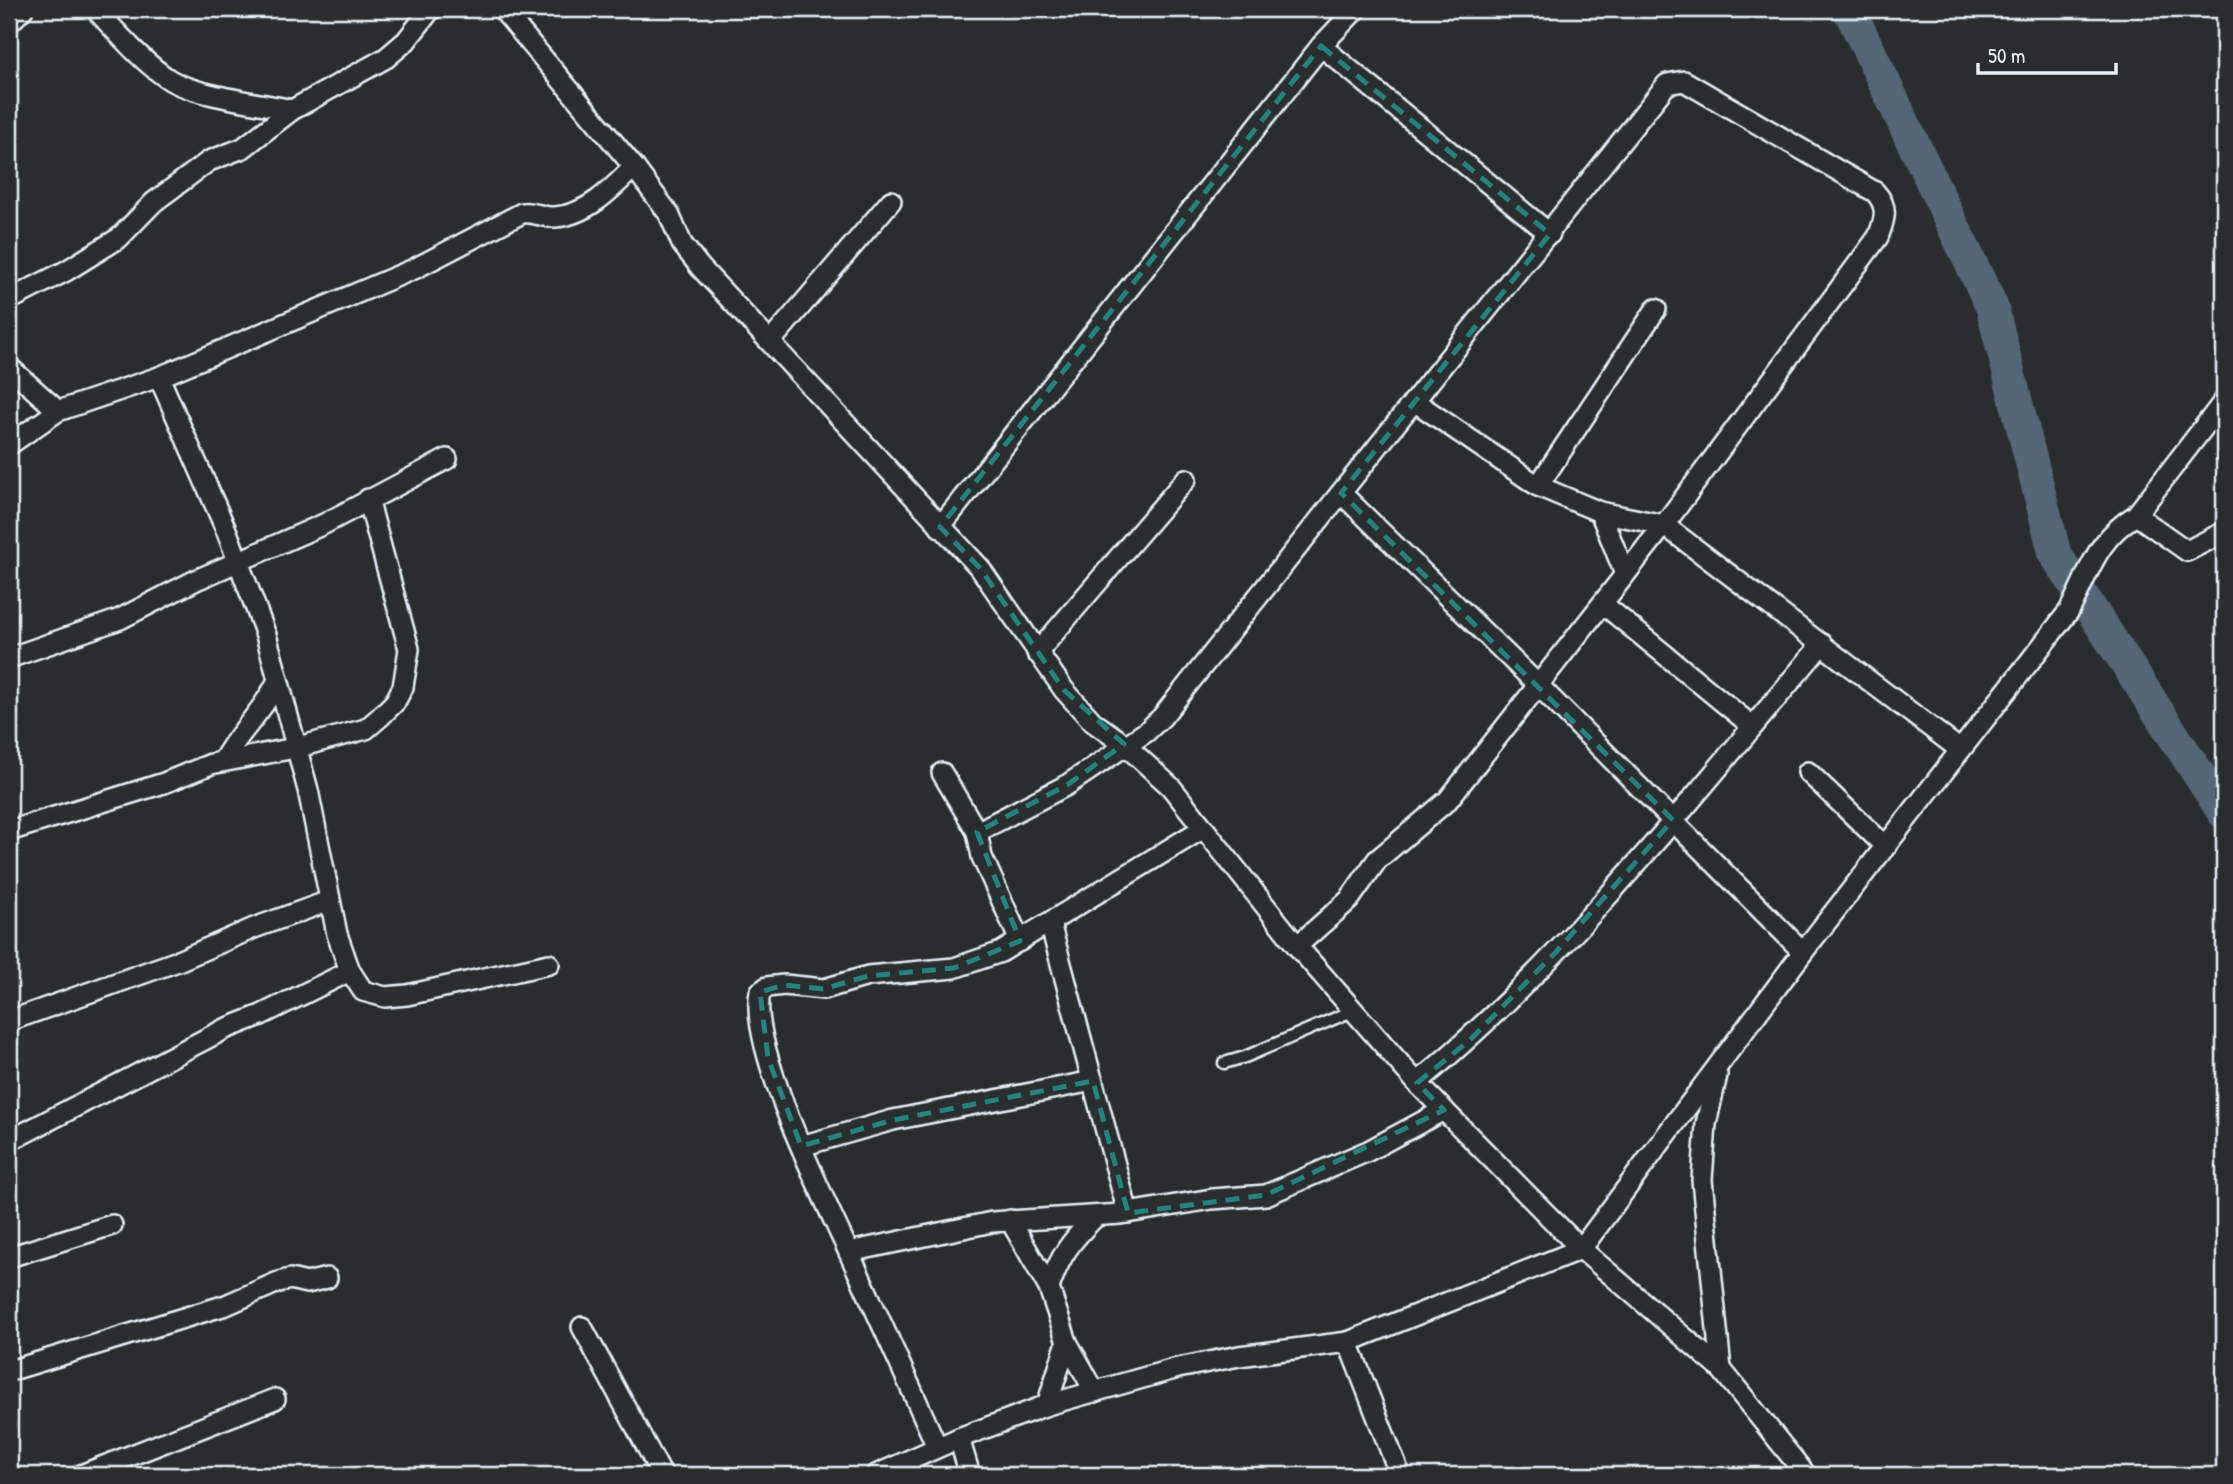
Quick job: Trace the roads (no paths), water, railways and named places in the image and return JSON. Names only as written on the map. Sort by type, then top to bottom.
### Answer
[{"type":"street","points":[[9,23],[23,9]]},
{"type":"street","points":[[95,9],[146,61],[172,81],[292,110]]},
{"type":"street","points":[[9,300],[66,271],[119,238],[179,182],[209,161],[243,148],[292,110],[386,58],[406,40],[431,9]]},
{"type":"street","points":[[502,9],[634,167],[669,215],[682,244],[694,260],[980,568],[1064,690],[1093,722],[1124,744],[1171,787],[1297,946],[1417,1083],[1581,1249],[1721,1369],[1806,1475]]},
{"type":"street","points":[[940,527],[1321,46],[1356,9]]},
{"type":"street","points":[[1321,46],[1550,234]]},
{"type":"street","points":[[977,832],[1068,785],[1124,744],[1146,732],[1162,717],[1667,84],[1674,80],[1684,81],[1858,181],[1883,200],[1885,218],[1878,237],[1603,604],[1448,800],[1377,860],[1349,901],[1297,946]]},
{"type":"street","points":[[9,445],[58,411],[159,377],[414,269],[522,214],[533,211],[551,217],[572,214],[611,189],[634,167]]},
{"type":"street","points":[[771,341],[891,201]]},
{"type":"street","points":[[1538,486],[1656,309]]},
{"type":"street","points":[[9,366],[58,411]]},
{"type":"street","points":[[159,377],[238,560],[266,635],[318,834],[329,901],[350,971],[363,991],[385,997],[407,995],[549,964]]},
{"type":"street","points":[[1414,401],[1538,486],[1600,512],[1664,524],[1959,749]]},
{"type":"street","points":[[876,1475],[937,1447],[1047,1405],[1178,1368],[1239,1356],[1348,1342],[1581,1249],[1803,952],[2069,611],[2083,577],[2102,545],[2136,515],[2224,401]]},
{"type":"street","points":[[9,659],[120,620],[238,560],[324,524],[447,458]]},
{"type":"street","points":[[1037,653],[1186,479]]},
{"type":"street","points":[[1341,493],[1539,686],[1803,952]]},
{"type":"street","points":[[9,831],[95,806],[223,761],[366,729],[395,702],[403,687],[409,649],[368,499]]},
{"type":"street","points":[[1600,512],[1625,574]]},
{"type":"street","points":[[2136,515],[2187,551],[2224,532]]},
{"type":"street","points":[[1603,604],[1752,726]]},
{"type":"street","points":[[1417,1083],[1471,1039],[1555,953],[1673,820],[1822,644]]},
{"type":"street","points":[[223,761],[239,734],[267,703],[277,682]]},
{"type":"street","points":[[1808,772],[1885,846]]},
{"type":"street","points":[[942,773],[977,832],[982,857],[1020,940]]},
{"type":"street","points":[[937,1447],[801,1146],[768,1058],[758,1001],[760,992],[767,987],[784,985],[824,989],[868,976],[954,968],[1001,952],[1202,829]]},
{"type":"street","points":[[9,1021],[178,961],[254,928],[329,901]]},
{"type":"street","points":[[1050,923],[1128,1213]]},
{"type":"street","points":[[9,1141],[225,1029],[261,1015],[350,971]]},
{"type":"street","points":[[1719,1067],[1706,1124],[1702,1180],[1721,1369]]},
{"type":"street","points":[[801,1146],[892,1120],[1093,1082]]},
{"type":"street","points":[[849,1252],[1010,1220],[1095,1217],[1212,1199],[1265,1195],[1368,1151],[1444,1110]]},
{"type":"street","points":[[1049,1288],[1058,1260],[1095,1217]]},
{"type":"street","points":[[1010,1220],[1049,1288],[1067,1342],[1095,1392]]},
{"type":"street","points":[[9,1256],[112,1225]]},
{"type":"street","points":[[9,1371],[226,1305],[276,1283],[290,1279],[307,1283],[327,1278]]},
{"type":"street","points":[[582,1326],[662,1475]]},
{"type":"street","points":[[1047,1405],[1067,1342]]},
{"type":"street","points":[[1348,1342],[1400,1475]]},
{"type":"street","points":[[81,1475],[275,1399]]},
{"type":"street","points":[[959,1438],[970,1475]]},
{"type":"lane","points":[[1224,1063],[1352,1011]]},
{"type":"waterway","points":[[1849,9],[1992,307],[2055,554],[2224,813]]}]
